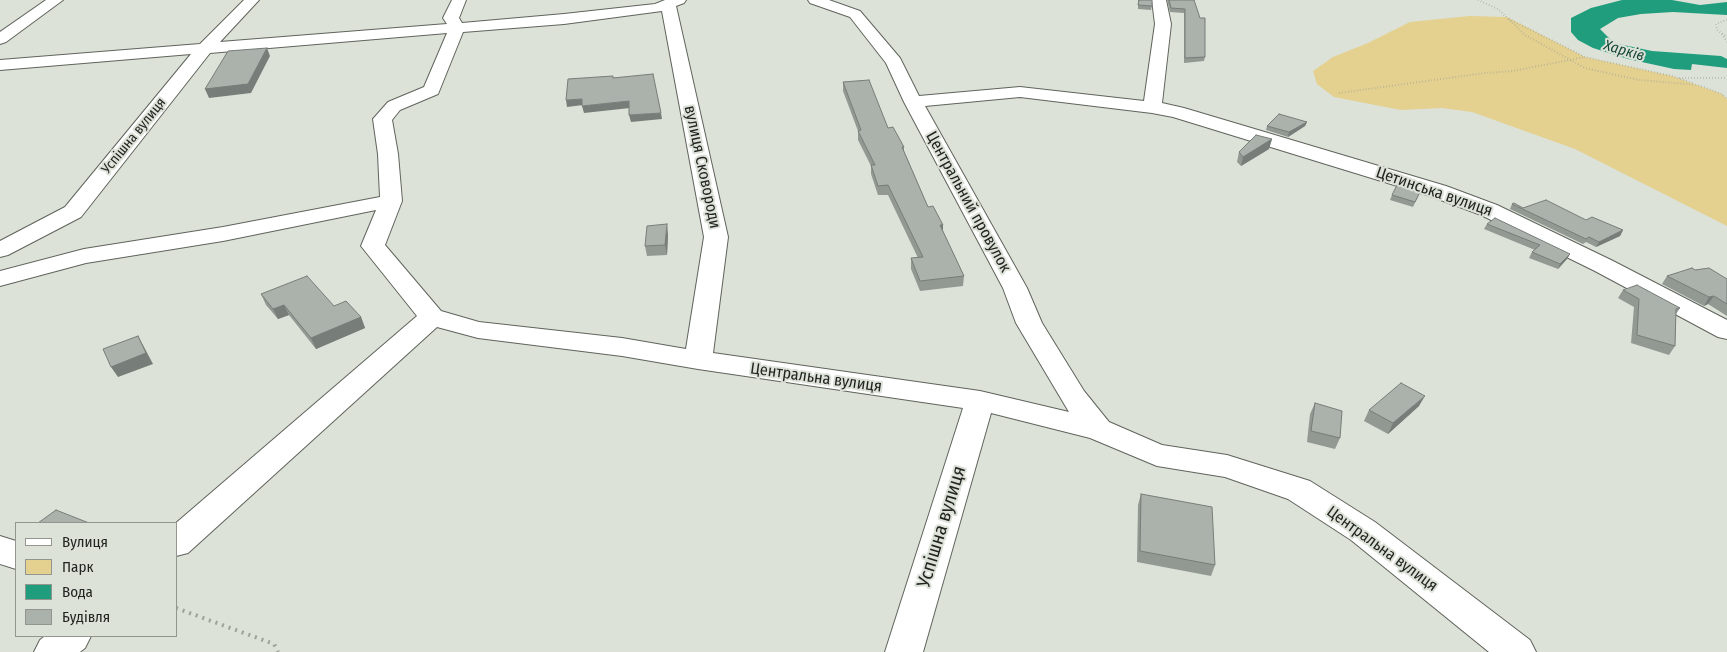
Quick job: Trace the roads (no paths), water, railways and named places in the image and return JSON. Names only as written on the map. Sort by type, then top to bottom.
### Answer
[{"type":"street","points":[[0,39],[56,0]]},
{"type":"street","name":"Успішна вулиця","points":[[0,250],[73,212],[204,50],[252,0]]},
{"type":"street","points":[[457,27],[452,18],[459,0]]},
{"type":"street","name":"Центральний провулок","points":[[815,0],[855,14],[894,62],[913,102],[1015,288],[1029,323],[1074,398],[1098,429]]},
{"type":"street","points":[[1152,106],[1163,24],[1159,0]]},
{"type":"street","points":[[0,65],[204,50],[612,14],[657,8],[674,2]]},
{"type":"street","name":"вулиця Сковороди","points":[[674,2],[716,237],[698,360]]},
{"type":"street","points":[[178,541],[432,317],[372,246],[391,201],[388,154],[382,119],[394,106],[432,90],[457,27]]},
{"type":"street","name":"Цетинська вулиця","points":[[913,102],[1020,92],[1152,106],[1177,112],[1438,191],[1489,210],[1604,266],[1727,331]]},
{"type":"street","points":[[0,279],[84,256],[223,234],[391,201]]},
{"type":"street","name":"Центральна вулиця","points":[[432,317],[478,330],[622,347],[698,360],[980,401],[1098,429],[1157,455],[1227,466],[1299,490],[1364,531],[1517,652]]},
{"type":"street","name":"Успішна вулиця","points":[[904,652],[980,401]]},
{"type":"street","points":[[0,550],[15,555]]},
{"type":"street","points":[[53,652],[71,637]]},
{"type":"water","name":"Харків","points":[[1622,0],[1672,0],[1700,5],[1727,2],[1727,15],[1673,12],[1641,14],[1618,18],[1600,29],[1614,43],[1652,51],[1721,56],[1727,59],[1727,68],[1692,64],[1691,70],[1674,69],[1628,59],[1593,48],[1578,40],[1571,32],[1571,18],[1591,8]]}]
